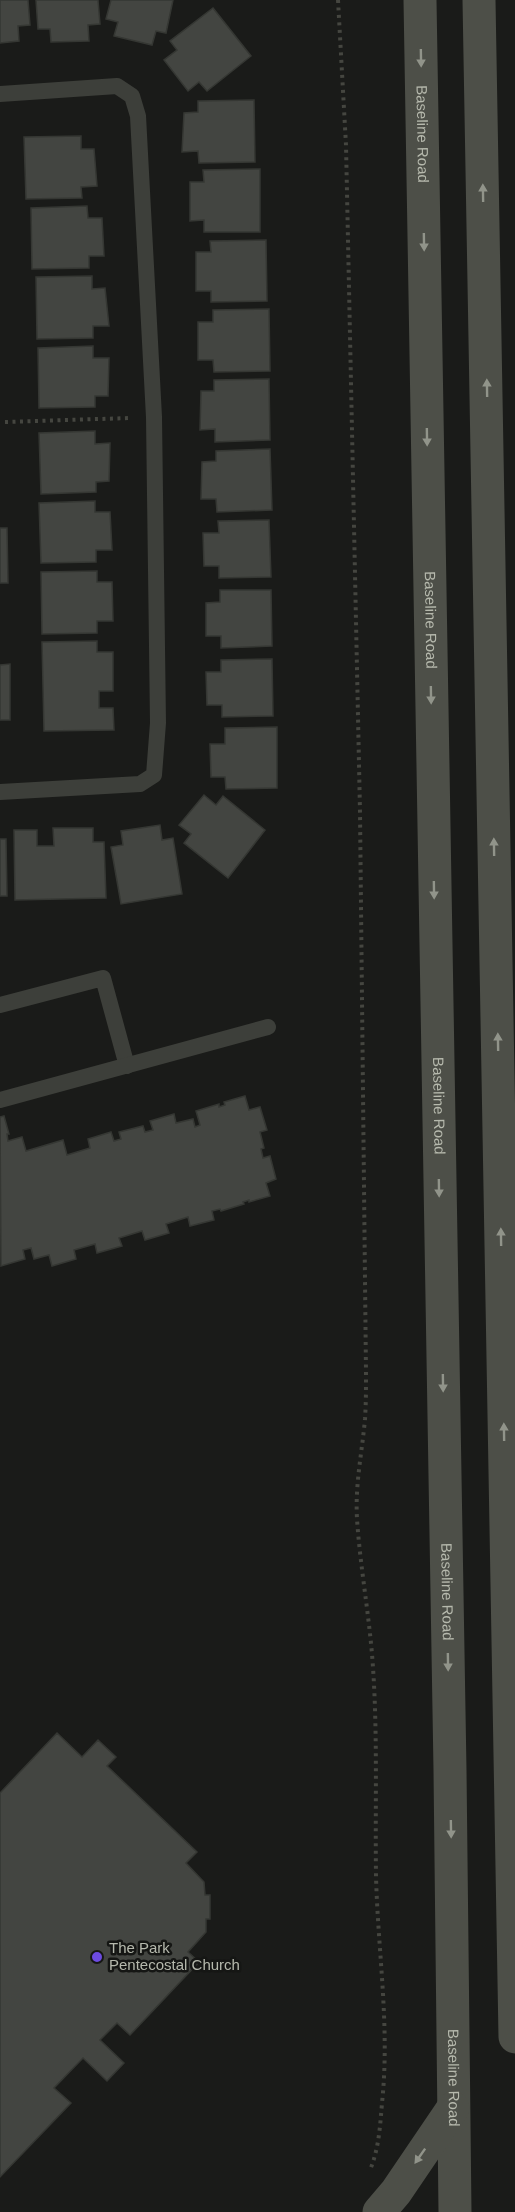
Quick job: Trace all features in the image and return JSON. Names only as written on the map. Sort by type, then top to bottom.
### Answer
[{"type":"main road","name":"Baseline Road","points":[[420,0],[450,1770],[455,2212]]},
{"type":"main road","points":[[479,0],[515,2037]]},
{"type":"main road","points":[[379,2212],[396,2192],[453,2108]]},
{"type":"lane","points":[[0,94],[117,86],[132,96],[138,116],[154,417],[158,723],[154,775],[140,784],[0,792]]},
{"type":"lane","points":[[0,1005],[104,978],[127,1066]]},
{"type":"lane","points":[[0,1100],[268,1027]]},
{"type":"path","points":[[338,0],[346,145],[363,1002],[366,1374],[365,1418],[357,1474],[357,1520],[360,1539],[359,1560],[372,1653],[376,1752],[376,1878],[384,1994],[385,2077],[378,2151],[366,2179]]},
{"type":"path","points":[[5,422],[154,417]]},
{"type":"building","points":[[0,0],[28,0],[30,25],[18,26],[19,41],[0,43]]},
{"type":"building","points":[[36,0],[98,0],[100,24],[88,25],[89,41],[51,42],[50,29],[38,29]]},
{"type":"building","points":[[111,0],[173,0],[166,33],[156,31],[152,45],[114,36],[118,22],[106,19]]},
{"type":"building","points":[[213,8],[251,56],[207,91],[199,82],[188,91],[164,60],[177,50],[170,41]]},
{"type":"building","points":[[254,100],[255,162],[199,163],[198,151],[182,152],[184,113],[198,112],[198,101]]},
{"type":"building","points":[[81,136],[81,149],[94,149],[97,186],[81,187],[82,198],[26,199],[24,137]]},
{"type":"building","points":[[260,169],[260,232],[204,232],[204,220],[190,221],[190,182],[204,182],[203,170]]},
{"type":"building","points":[[87,206],[88,218],[102,218],[104,256],[89,256],[89,268],[32,269],[31,208]]},
{"type":"building","points":[[266,240],[267,301],[211,302],[211,291],[196,291],[196,252],[211,252],[210,241]]},
{"type":"building","points":[[92,276],[92,289],[105,288],[109,326],[93,326],[93,338],[37,339],[36,277]]},
{"type":"building","points":[[269,309],[270,371],[214,372],[213,360],[198,360],[198,322],[213,322],[213,310]]},
{"type":"building","points":[[93,346],[93,358],[109,358],[108,396],[95,396],[95,407],[39,408],[38,348]]},
{"type":"building","points":[[269,379],[270,440],[215,442],[215,429],[200,430],[201,391],[214,391],[214,380]]},
{"type":"building","points":[[95,431],[95,444],[110,443],[109,481],[96,482],[96,492],[41,494],[39,433]]},
{"type":"building","points":[[270,449],[272,510],[217,512],[216,499],[201,499],[202,462],[216,461],[216,451]]},
{"type":"building","points":[[95,501],[95,512],[110,512],[112,550],[96,550],[96,562],[41,563],[39,503]]},
{"type":"building","points":[[269,520],[271,577],[219,578],[219,566],[204,566],[203,533],[219,533],[218,521]]},
{"type":"building","points":[[0,528],[7,528],[8,583],[0,583]]},
{"type":"building","points":[[97,571],[97,582],[112,582],[113,621],[97,621],[97,633],[42,634],[41,572]]},
{"type":"building","points":[[220,590],[271,590],[272,646],[221,648],[221,636],[206,636],[206,603],[220,602]]},
{"type":"building","points":[[97,641],[97,652],[113,652],[113,691],[99,691],[99,708],[113,708],[114,730],[44,731],[42,642]]},
{"type":"building","points":[[272,659],[273,716],[222,717],[222,705],[207,705],[206,672],[221,672],[221,660]]},
{"type":"building","points":[[10,664],[10,720],[0,720],[0,665]]},
{"type":"building","points":[[277,727],[277,788],[226,789],[225,777],[211,777],[210,744],[225,744],[225,728]]},
{"type":"building","points":[[204,795],[216,805],[223,796],[265,830],[228,878],[184,843],[191,834],[179,825]]},
{"type":"building","points":[[160,825],[162,840],[173,838],[182,894],[121,904],[111,847],[123,845],[121,831]]},
{"type":"building","points":[[53,828],[93,828],[93,842],[104,842],[106,898],[15,900],[14,830],[37,830],[37,846],[54,846]]},
{"type":"building","points":[[0,839],[6,839],[7,896],[0,896]]},
{"type":"building","points":[[245,1096],[249,1110],[260,1107],[267,1130],[260,1132],[264,1148],[261,1149],[263,1158],[270,1156],[276,1179],[266,1183],[270,1196],[249,1202],[249,1200],[243,1202],[244,1204],[221,1211],[220,1209],[212,1211],[214,1220],[190,1226],[188,1217],[166,1224],[169,1233],[145,1240],[142,1231],[119,1238],[122,1246],[97,1253],[95,1244],[74,1250],[76,1259],[52,1266],[49,1255],[34,1259],[31,1248],[23,1250],[25,1259],[1,1266],[0,1117],[4,1116],[9,1134],[7,1134],[8,1141],[22,1137],[26,1151],[63,1140],[67,1155],[90,1148],[88,1139],[111,1132],[114,1141],[121,1139],[119,1132],[143,1126],[145,1132],[153,1130],[150,1121],[174,1114],[176,1123],[193,1119],[195,1127],[200,1125],[196,1111],[219,1104],[219,1107],[225,1105],[224,1102]]},
{"type":"building","name":"The Park Pentecostal Church","points":[[57,1733],[82,1757],[98,1740],[116,1757],[107,1766],[197,1852],[186,1863],[204,1882],[205,1895],[210,1895],[210,1919],[206,1919],[206,1932],[188,1952],[199,1962],[130,2035],[117,2023],[100,2040],[124,2063],[107,2081],[83,2058],[54,2088],[71,2103],[0,2177],[0,1793]]},
{"type":"place","name":"The Park Pentecostal Church","points":[[97,1957]]}]
